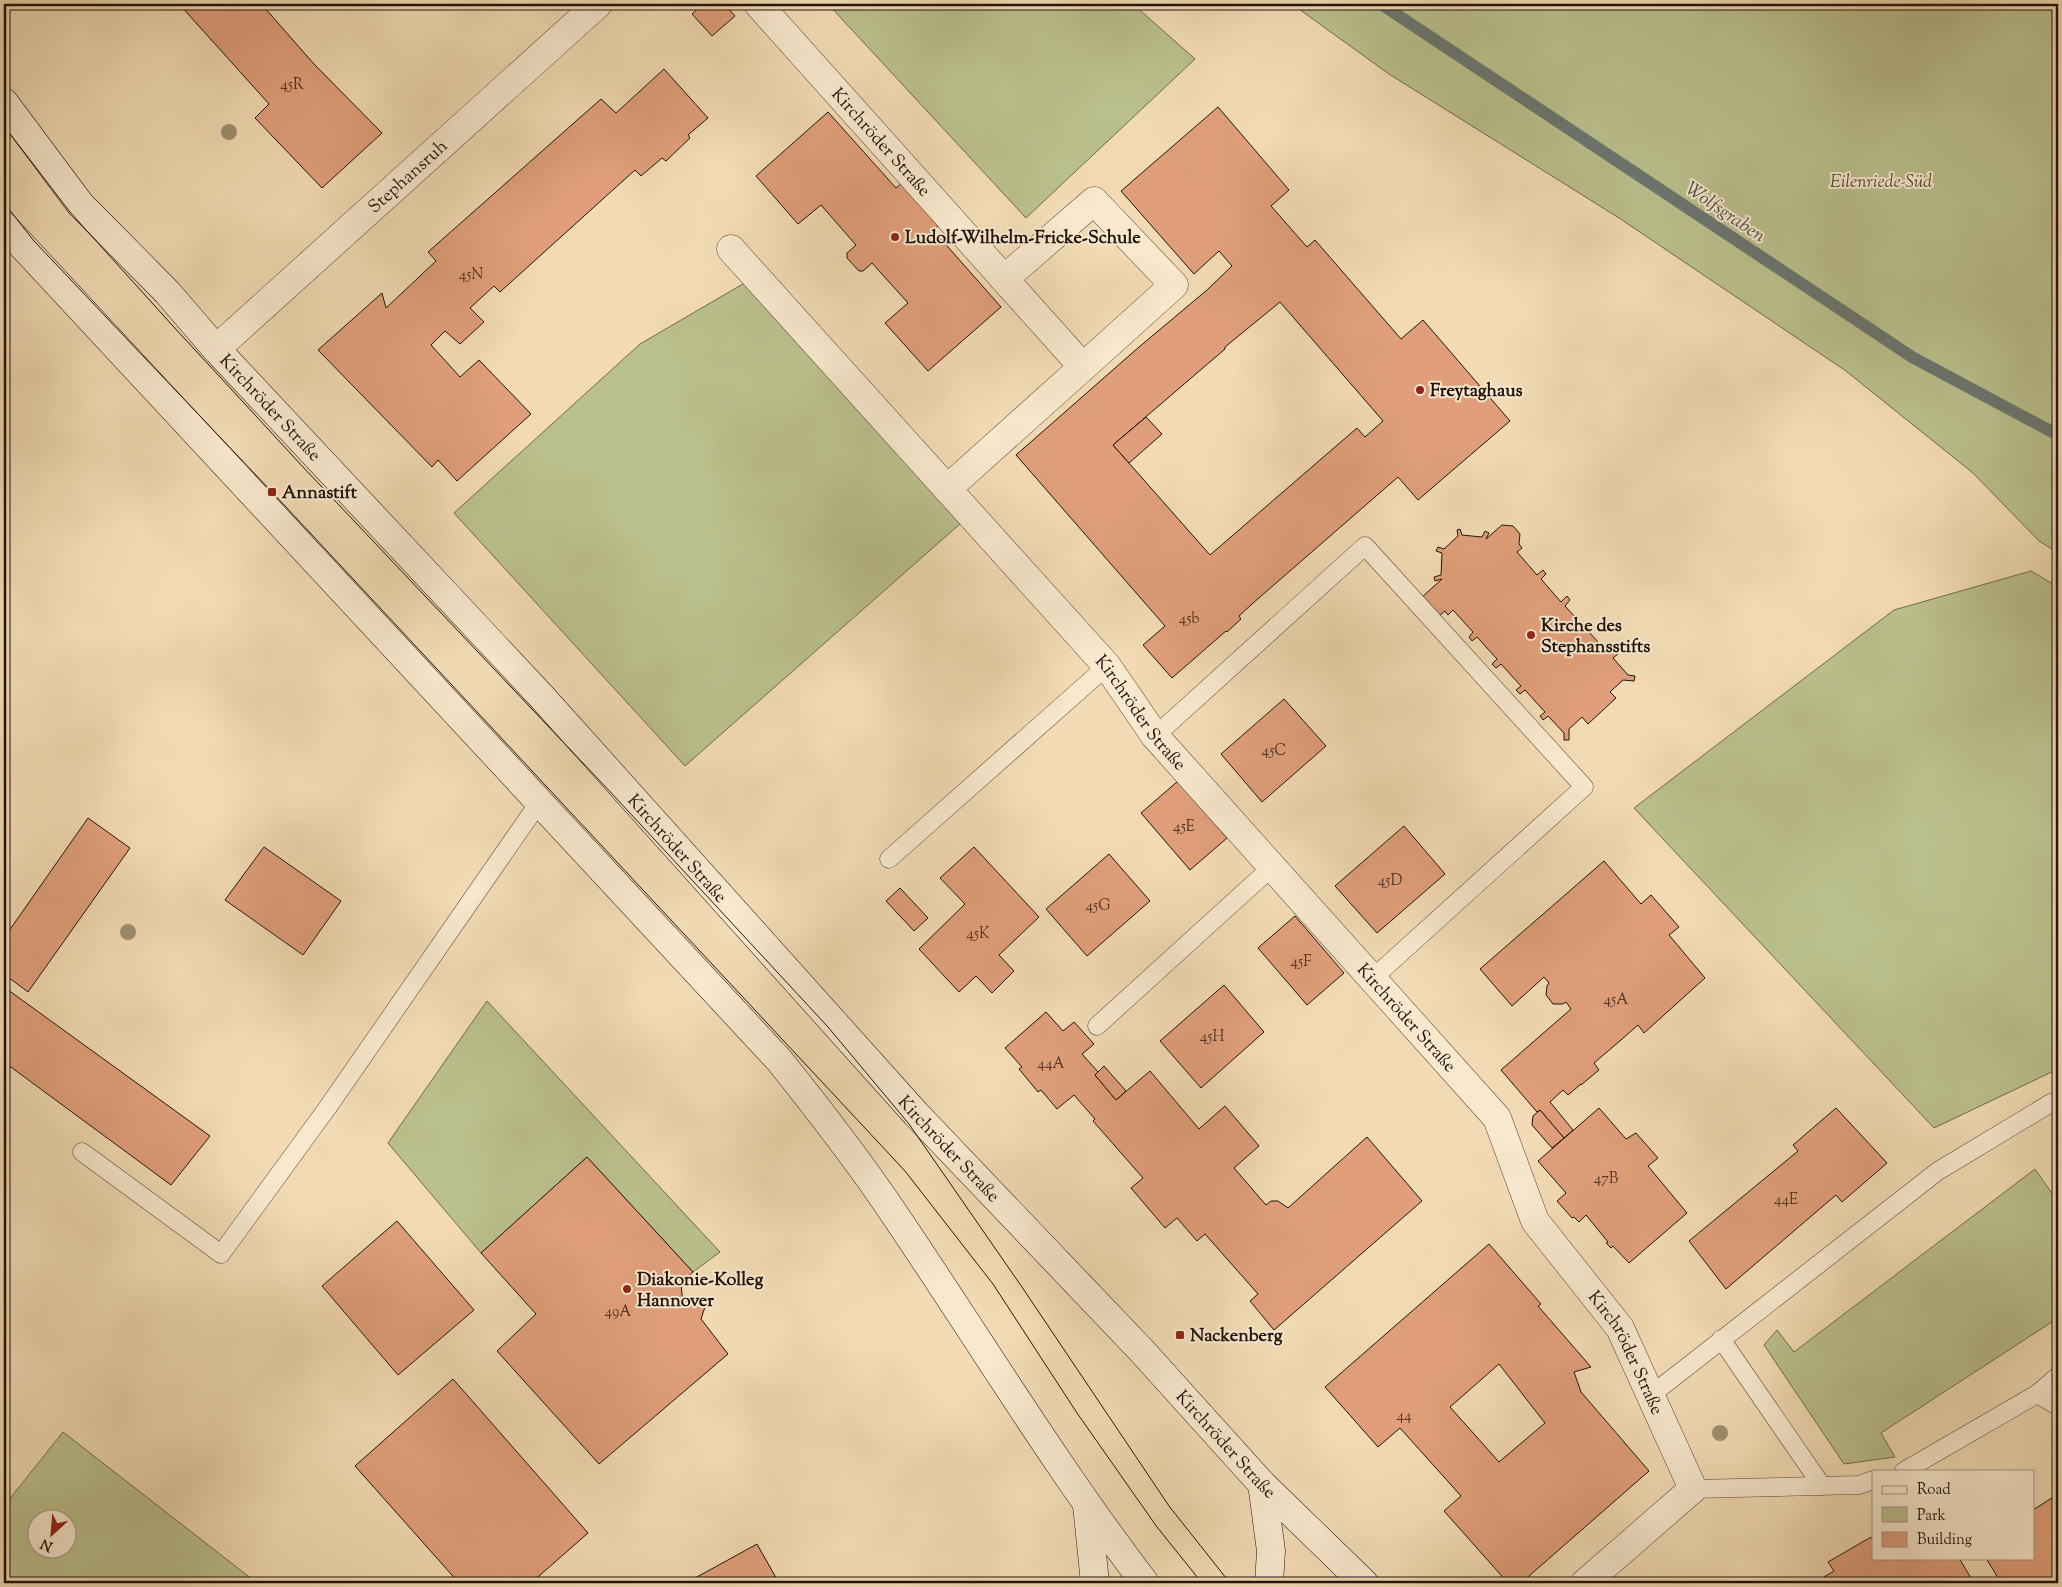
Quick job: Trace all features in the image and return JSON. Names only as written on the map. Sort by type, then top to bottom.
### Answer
[{"type":"main road","name":"Stephansruh","points":[[216,349],[598,4]]},
{"type":"main road","name":"Kirchröder Straße","points":[[758,4],[1083,367]]},
{"type":"main road","name":"Kirchröder Straße","points":[[4,102],[80,204],[167,292],[216,349],[542,697],[916,1114],[1142,1350],[1262,1484],[1364,1583]]},
{"type":"main road","points":[[947,489],[1174,285],[1094,201],[1004,279]]},
{"type":"main road","points":[[4,226],[779,1060],[829,1122],[883,1197],[1087,1504],[1145,1583]]},
{"type":"main road","name":"Kirchröder Straße","points":[[731,249],[1107,666],[1155,736],[1497,1118],[1535,1221],[1620,1328],[1693,1489]]},
{"type":"main road","points":[[1262,1484],[1271,1551],[1269,1583]]},
{"type":"main road","points":[[1585,1583],[1693,1489]]},
{"type":"main road","points":[[1087,1504],[1095,1583]]},
{"type":"lane","points":[[1155,736],[1365,546],[1584,787],[1372,979]]},
{"type":"lane","points":[[889,859],[1107,666]]},
{"type":"lane","points":[[82,1152],[221,1254],[339,1091],[540,802]]},
{"type":"lane","points":[[1097,1026],[1272,867]]},
{"type":"lane","points":[[1651,1395],[1938,1171],[2056,1106]]},
{"type":"lane","points":[[1721,1339],[1822,1486]]},
{"type":"lane","points":[[1906,1470],[2037,1394],[2058,1376]]},
{"type":"lane","points":[[2037,1394],[2058,1406]]},
{"type":"lane","points":[[1693,1489],[1859,1485],[1872,1480]]},
{"type":"green space","points":[[828,4],[1133,4],[1195,59],[1026,218]]},
{"type":"green space","name":"Eilenriede-Süd","points":[[1292,4],[2058,4],[2058,553],[2039,541],[1973,473],[1846,371],[1619,218],[1389,74]]},
{"type":"green space","points":[[748,281],[960,524],[685,766],[454,513],[640,344]]},
{"type":"green space","points":[[2031,571],[2058,587],[2058,1069],[1934,1128],[1634,808],[1894,610]]},
{"type":"green space","points":[[487,1001],[720,1252],[693,1272],[587,1157],[481,1253],[388,1143]]},
{"type":"green space","points":[[2035,1169],[2058,1202],[2058,1318],[1881,1433],[1895,1457],[1844,1464],[1764,1345],[1777,1330],[1794,1352]]},
{"type":"green space","points":[[63,1432],[257,1583],[4,1583],[4,1506]]},
{"type":"building","points":[[179,4],[268,4],[264,7],[314,64],[382,133],[322,188],[255,118],[269,104]]},
{"type":"building","points":[[703,4],[724,4],[735,16],[712,36],[692,14]]},
{"type":"building","points":[[664,69],[708,118],[688,135],[690,138],[666,161],[662,158],[641,176],[635,170],[500,292],[494,286],[470,308],[484,322],[460,344],[445,331],[431,345],[460,377],[479,360],[531,414],[457,481],[438,460],[432,467],[318,350],[382,293],[386,308],[436,261],[428,252],[601,99],[616,113]]},
{"type":"building","name":"Freytaghaus","points":[[1218,107],[1289,190],[1271,206],[1307,247],[1315,240],[1401,339],[1423,320],[1510,421],[1418,500],[1398,477],[1252,604],[1239,616],[1241,619],[1227,632],[1172,678],[1143,645],[1165,626],[1016,455],[1207,290],[1232,266],[1219,251],[1194,274],[1121,191]],"holes":[[[1280,302],[1383,421],[1365,437],[1357,428],[1210,555],[1113,445],[1225,349],[1225,347]]]},
{"type":"building","name":"Ludolf-Wilhelm-Fricke-Schule","points":[[828,112],[896,188],[901,184],[938,226],[933,230],[1001,307],[928,371],[885,323],[908,303],[872,263],[863,271],[859,271],[847,258],[847,253],[856,245],[821,205],[798,224],[756,176]]},
{"type":"building","points":[[1146,417],[1162,434],[1129,463],[1113,445]]},
{"type":"building","name":"Kirche des Stephansstifts","points":[[1502,525],[1513,526],[1520,534],[1519,544],[1522,548],[1517,552],[1537,575],[1543,570],[1546,574],[1541,579],[1561,602],[1567,596],[1570,600],[1565,606],[1585,628],[1591,623],[1594,627],[1589,632],[1609,654],[1614,650],[1618,654],[1613,658],[1628,675],[1635,676],[1634,681],[1623,680],[1610,692],[1616,698],[1588,724],[1582,717],[1569,729],[1569,740],[1564,740],[1564,733],[1548,716],[1543,720],[1540,716],[1545,712],[1525,690],[1520,694],[1516,690],[1521,686],[1501,664],[1496,668],[1492,664],[1497,659],[1477,637],[1472,641],[1469,637],[1473,632],[1453,610],[1448,615],[1445,611],[1439,616],[1421,598],[1442,579],[1435,581],[1434,577],[1441,575],[1442,553],[1436,551],[1438,547],[1444,549],[1458,536],[1457,530],[1460,529],[1462,535],[1482,537],[1485,531],[1489,533],[1486,539]]},
{"type":"building","points":[[1284,699],[1326,746],[1262,802],[1221,754]]},
{"type":"building","points":[[1178,781],[1227,838],[1190,870],[1141,813]]},
{"type":"building","points":[[88,818],[130,848],[28,992],[4,974],[4,938]]},
{"type":"building","points":[[1404,826],[1445,874],[1377,933],[1335,886]]},
{"type":"building","points":[[264,847],[341,901],[303,955],[225,900]]},
{"type":"building","points":[[974,847],[1039,917],[999,955],[1014,971],[992,993],[976,976],[959,992],[919,949],[965,904],[940,878]]},
{"type":"building","points":[[1109,854],[1150,901],[1087,956],[1046,909]]},
{"type":"building","points":[[1604,861],[1641,904],[1651,895],[1679,927],[1669,935],[1705,978],[1644,1033],[1638,1025],[1594,1063],[1599,1070],[1581,1085],[1568,1095],[1563,1090],[1550,1102],[1573,1130],[1564,1138],[1540,1110],[1537,1112],[1501,1070],[1571,1009],[1566,1002],[1563,1004],[1553,1004],[1546,995],[1549,983],[1544,977],[1512,1006],[1480,969]]},
{"type":"building","points":[[900,888],[928,918],[914,931],[886,901]]},
{"type":"building","points":[[1295,916],[1344,973],[1307,1005],[1258,948]]},
{"type":"building","points":[[1224,985],[1264,1032],[1201,1088],[1160,1041]]},
{"type":"building","points":[[4,987],[210,1136],[171,1185],[4,1062]]},
{"type":"building","points":[[1046,1012],[1063,1031],[1074,1022],[1094,1044],[1082,1054],[1099,1073],[1095,1075],[1116,1100],[1150,1071],[1199,1129],[1225,1106],[1259,1146],[1234,1168],[1266,1205],[1271,1201],[1278,1201],[1288,1208],[1367,1137],[1422,1201],[1274,1330],[1250,1301],[1258,1294],[1205,1234],[1197,1241],[1177,1218],[1165,1228],[1131,1188],[1143,1178],[1093,1121],[1095,1119],[1074,1095],[1057,1109],[1041,1090],[1038,1092],[1019,1069],[1022,1067],[1005,1048]]},
{"type":"building","points":[[1104,1066],[1126,1091],[1116,1100],[1095,1075]]},
{"type":"building","points":[[1599,1108],[1626,1139],[1636,1133],[1658,1158],[1648,1166],[1687,1213],[1629,1263],[1613,1246],[1611,1248],[1606,1243],[1608,1242],[1586,1215],[1579,1222],[1574,1217],[1572,1218],[1557,1201],[1566,1193],[1538,1161]]},
{"type":"building","points":[[1836,1108],[1887,1163],[1842,1202],[1836,1195],[1726,1289],[1689,1241],[1798,1151],[1793,1145]]},
{"type":"building","points":[[1540,1110],[1564,1138],[1552,1148],[1532,1125],[1533,1116]]},
{"type":"building","points":[[587,1157],[693,1272],[681,1283],[682,1295],[688,1303],[698,1299],[705,1307],[701,1319],[728,1354],[599,1464],[497,1351],[536,1314],[481,1253]]},
{"type":"building","points":[[397,1221],[474,1310],[398,1375],[322,1286]]},
{"type":"building","points":[[1489,1244],[1541,1304],[1538,1306],[1591,1367],[1574,1372],[1581,1392],[1649,1471],[1521,1583],[1508,1583],[1444,1511],[1461,1496],[1400,1428],[1378,1447],[1325,1387]],"holes":[[[1499,1364],[1545,1423],[1499,1462],[1450,1407]]]},
{"type":"building","points":[[453,1379],[588,1533],[531,1583],[459,1583],[355,1466]]},
{"type":"building","points":[[2058,1494],[2058,1583],[2001,1583],[1987,1560],[2034,1560],[2034,1509]]},
{"type":"building","points":[[1871,1537],[1872,1560],[1960,1560],[1974,1583],[1814,1583],[1834,1571],[1828,1562]]},
{"type":"building","points":[[757,1544],[779,1583],[686,1583]]},
{"type":"waterway","name":"Wolfsgraben","points":[[1381,4],[1912,357],[2058,435]]},
{"type":"tram line","points":[[4,126],[70,212],[172,325],[303,467],[617,799],[828,1027],[909,1124],[1024,1290],[1169,1506],[1230,1583]]},
{"type":"tram line","points":[[4,203],[34,241],[272,492],[905,1171],[993,1284],[1077,1413],[1157,1527],[1202,1583]]},
{"type":"place","name":"Ludolf-Wilhelm-Fricke-Schule","points":[[895,237]]},
{"type":"place","name":"Freytaghaus","points":[[1420,390]]},
{"type":"place","name":"Annastift","points":[[272,492]]},
{"type":"place","name":"Kirche des Stephansstifts","points":[[1531,635]]},
{"type":"place","name":"Diakonie-Kolleg Hannover","points":[[627,1289]]},
{"type":"place","name":"Nackenberg","points":[[1180,1335]]}]
